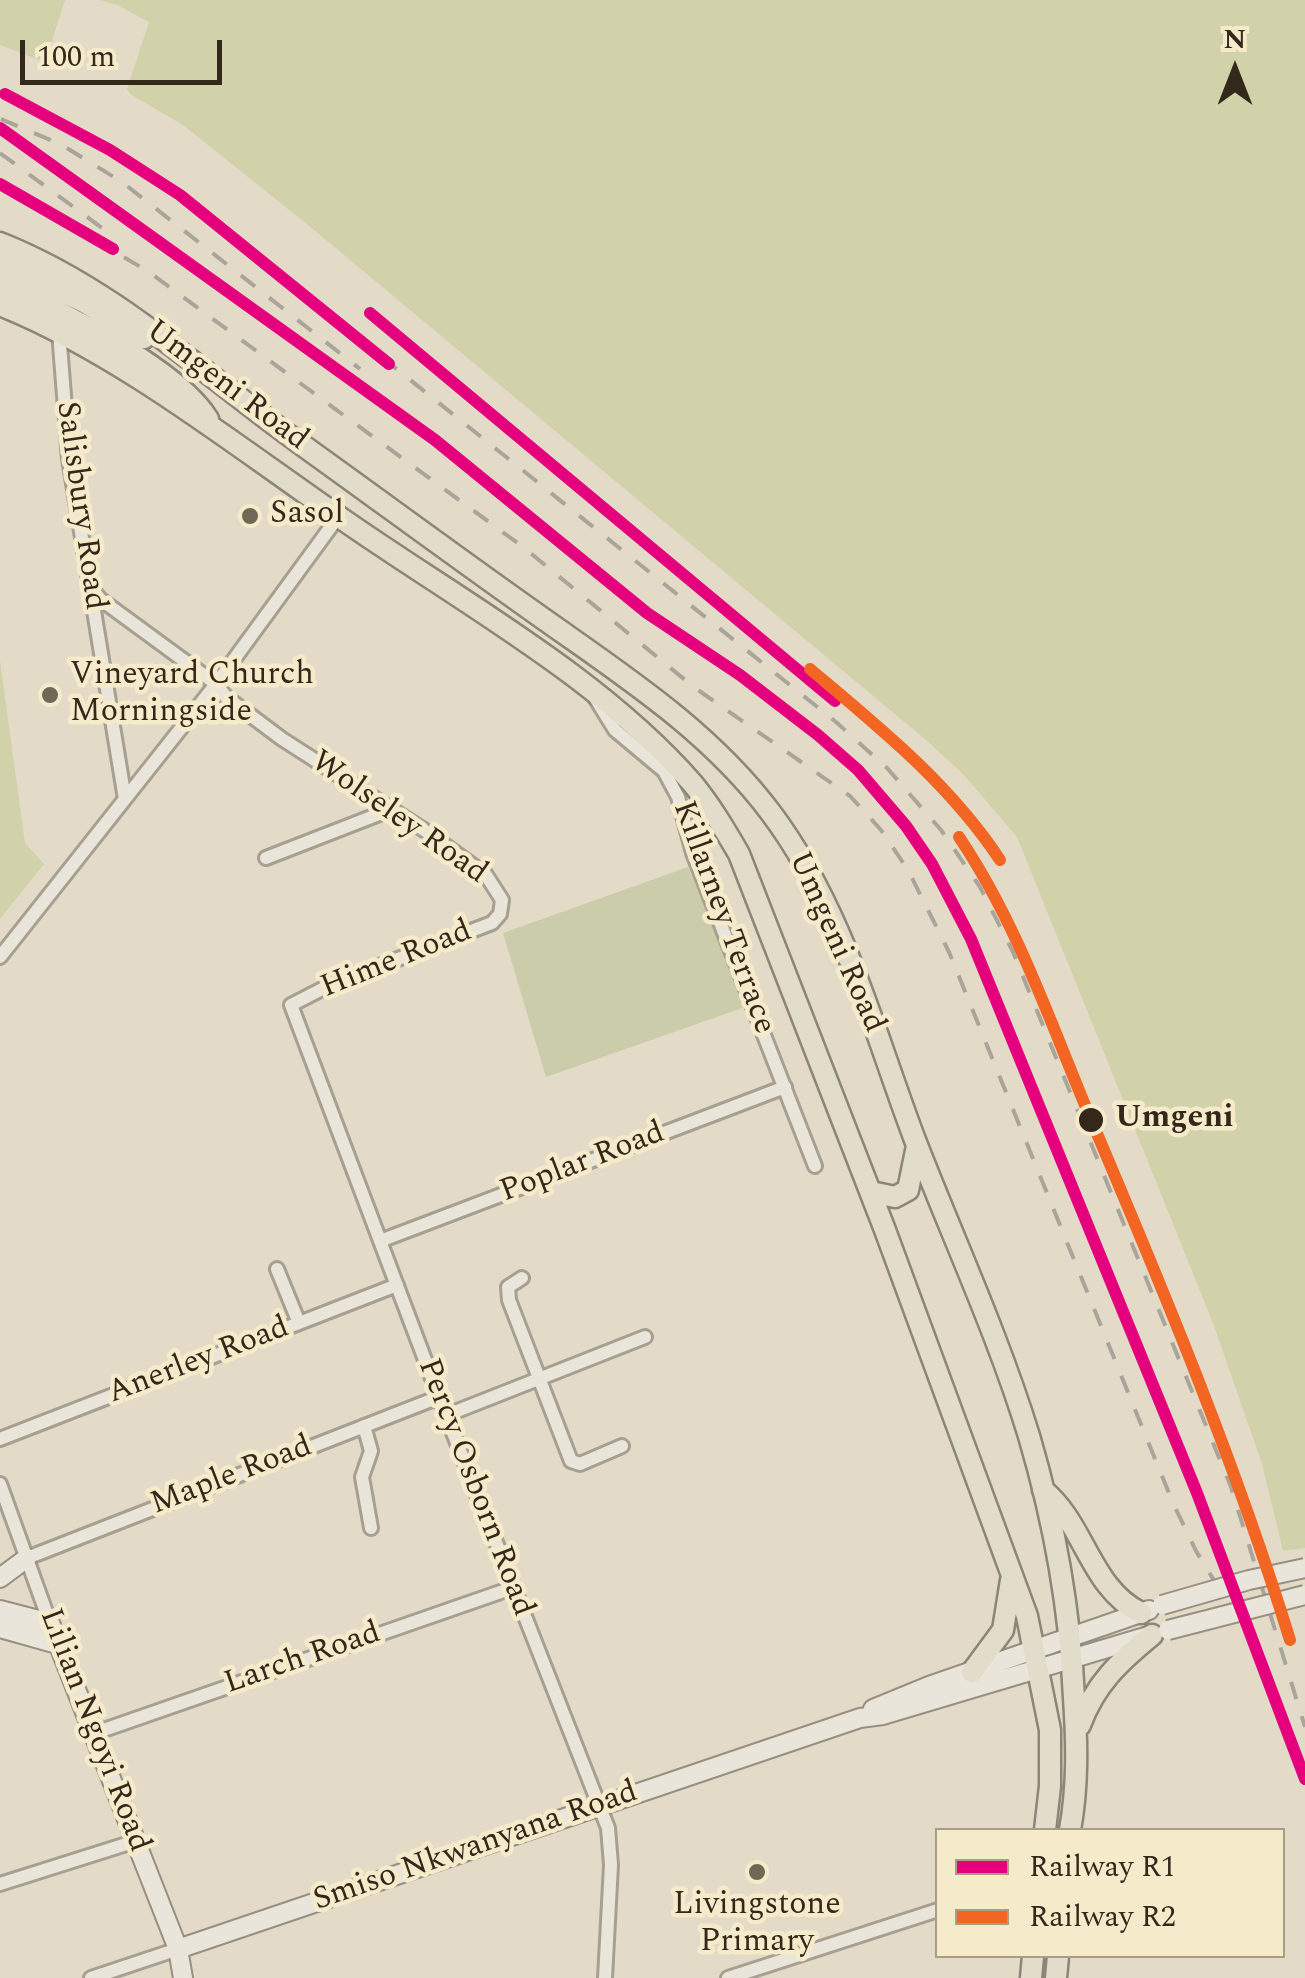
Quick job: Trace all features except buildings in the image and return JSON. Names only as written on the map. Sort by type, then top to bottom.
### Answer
[{"type":"main road","name":"Umgeni Road","points":[[0,243],[61,270],[117,304],[214,381],[676,714],[750,786],[791,842],[817,886],[846,952],[1027,1431],[1067,1604],[1076,1736],[1070,1828]]},
{"type":"main road","points":[[0,263],[84,302],[214,381]]},
{"type":"main road","points":[[0,284],[70,316],[168,379],[201,408],[214,429]]},
{"type":"main road","name":"Umgeni Road","points":[[0,305],[59,332],[214,429],[593,694],[662,752],[694,786],[739,854],[1012,1572],[1037,1660],[1050,1730],[1045,1828]]},
{"type":"main road","points":[[870,1192],[894,1197],[908,1190],[917,1144]]},
{"type":"main road","points":[[1043,1490],[1066,1514],[1116,1599],[1140,1613]]},
{"type":"main road","points":[[972,1672],[993,1648],[1002,1630],[1012,1572]]},
{"type":"main road","points":[[1076,1736],[1103,1678],[1160,1632]]},
{"type":"street","name":"Salisbury Road","points":[[59,332],[69,459],[125,799]]},
{"type":"street","points":[[0,957],[216,684],[338,517]]},
{"type":"street","name":"Wolseley Road","points":[[89,586],[100,600],[216,684],[226,697],[282,739],[486,875],[502,900],[500,914]]},
{"type":"street","name":"Killarney Terrace","points":[[593,694],[615,730],[645,753],[671,783],[693,854],[816,1166]]},
{"type":"street","points":[[266,858],[392,810]]},
{"type":"street","name":"Hime Road","points":[[292,1005],[330,986],[492,923],[500,914]]},
{"type":"street","name":"Percy Osborn Road","points":[[292,1005],[611,1846],[605,1978]]},
{"type":"street","name":"Poplar Road","points":[[380,1242],[785,1087]]},
{"type":"street","points":[[277,1269],[300,1324]]},
{"type":"street","points":[[522,1278],[508,1287],[508,1293],[571,1462],[580,1464],[622,1446]]},
{"type":"street","name":"Anerley Road","points":[[0,1439],[398,1285]]},
{"type":"street","points":[[447,1415],[645,1337]]},
{"type":"street","name":"Maple Road","points":[[27,1558],[438,1397]]},
{"type":"street","points":[[364,1426],[371,1450],[362,1477],[371,1528]]},
{"type":"street","name":"Lilian Ngoyi Road","points":[[0,1484],[57,1644],[178,1949],[183,1978]]},
{"type":"street","points":[[0,1525],[16,1526]]},
{"type":"street","points":[[0,1578],[27,1558]]},
{"type":"street","name":"Smiso Nkwanyana Road","points":[[1071,1649],[1162,1605],[1305,1568]]},
{"type":"street","name":"Larch Road","points":[[94,1732],[512,1588]]},
{"type":"street","name":"Smiso Nkwanyana Road","points":[[92,1978],[860,1718],[883,1716],[1071,1649],[1160,1632],[1305,1595]]},
{"type":"street","points":[[0,1610],[50,1623]]},
{"type":"street","points":[[0,1628],[57,1644]]},
{"type":"street","name":"Smiso Nkwanyana Road","points":[[860,1718],[878,1705],[972,1672],[1037,1660]]},
{"type":"street","points":[[0,1884],[136,1840]]},
{"type":"street","points":[[728,1978],[935,1911]]},
{"type":"green space","points":[[0,0],[65,0],[45,62],[0,45]]},
{"type":"green space","points":[[99,0],[1305,0],[1305,1548],[1283,1551],[1262,1464],[1213,1323],[1017,837],[964,775],[925,739],[313,229],[183,125],[130,94],[127,89],[149,22]]},
{"type":"green space","points":[[0,661],[25,843],[44,864],[0,919]]},
{"type":"green space","points":[[688,867],[748,1006],[546,1077],[503,933]]},
{"type":"railway","points":[[0,91],[110,150],[180,195],[836,722],[887,768],[941,830],[980,887],[1013,952],[1231,1487],[1305,1727]]},
{"type":"railway","points":[[1,119],[62,145],[122,182],[360,369]]},
{"type":"railway","points":[[0,128],[435,440],[647,613],[740,675],[818,735],[858,770],[906,826],[932,864],[971,939],[1197,1493],[1305,1779]]},
{"type":"railway","points":[[0,153],[109,233]]},
{"type":"railway","points":[[0,184],[149,272],[523,547],[695,688],[850,796],[881,830],[908,870],[949,952],[1173,1503],[1196,1551],[1231,1608]]},
{"type":"rail line","name":"R1","points":[[5,94],[110,150],[180,195],[389,364]]},
{"type":"rail line","name":"R1","points":[[0,128],[435,440],[647,613],[740,675],[818,735],[858,770],[906,826],[932,864],[971,939],[1197,1493],[1305,1779]]},
{"type":"rail line","name":"R1","points":[[0,184],[113,249]]},
{"type":"rail line","name":"R1","points":[[370,313],[835,701]]},
{"type":"rail line","name":"R2","points":[[810,669],[936,781],[1000,860]]},
{"type":"rail line","name":"R2","points":[[959,837],[1015,938],[1144,1246],[1222,1442],[1290,1640]]},
{"type":"place","name":"Sasol","points":[[250,516]]},
{"type":"place","name":"Vineyard Church Morningside","points":[[50,695]]},
{"type":"place","name":"Umgeni","points":[[1091,1120]]},
{"type":"place","name":"Livingstone Primary","points":[[757,1872]]}]
